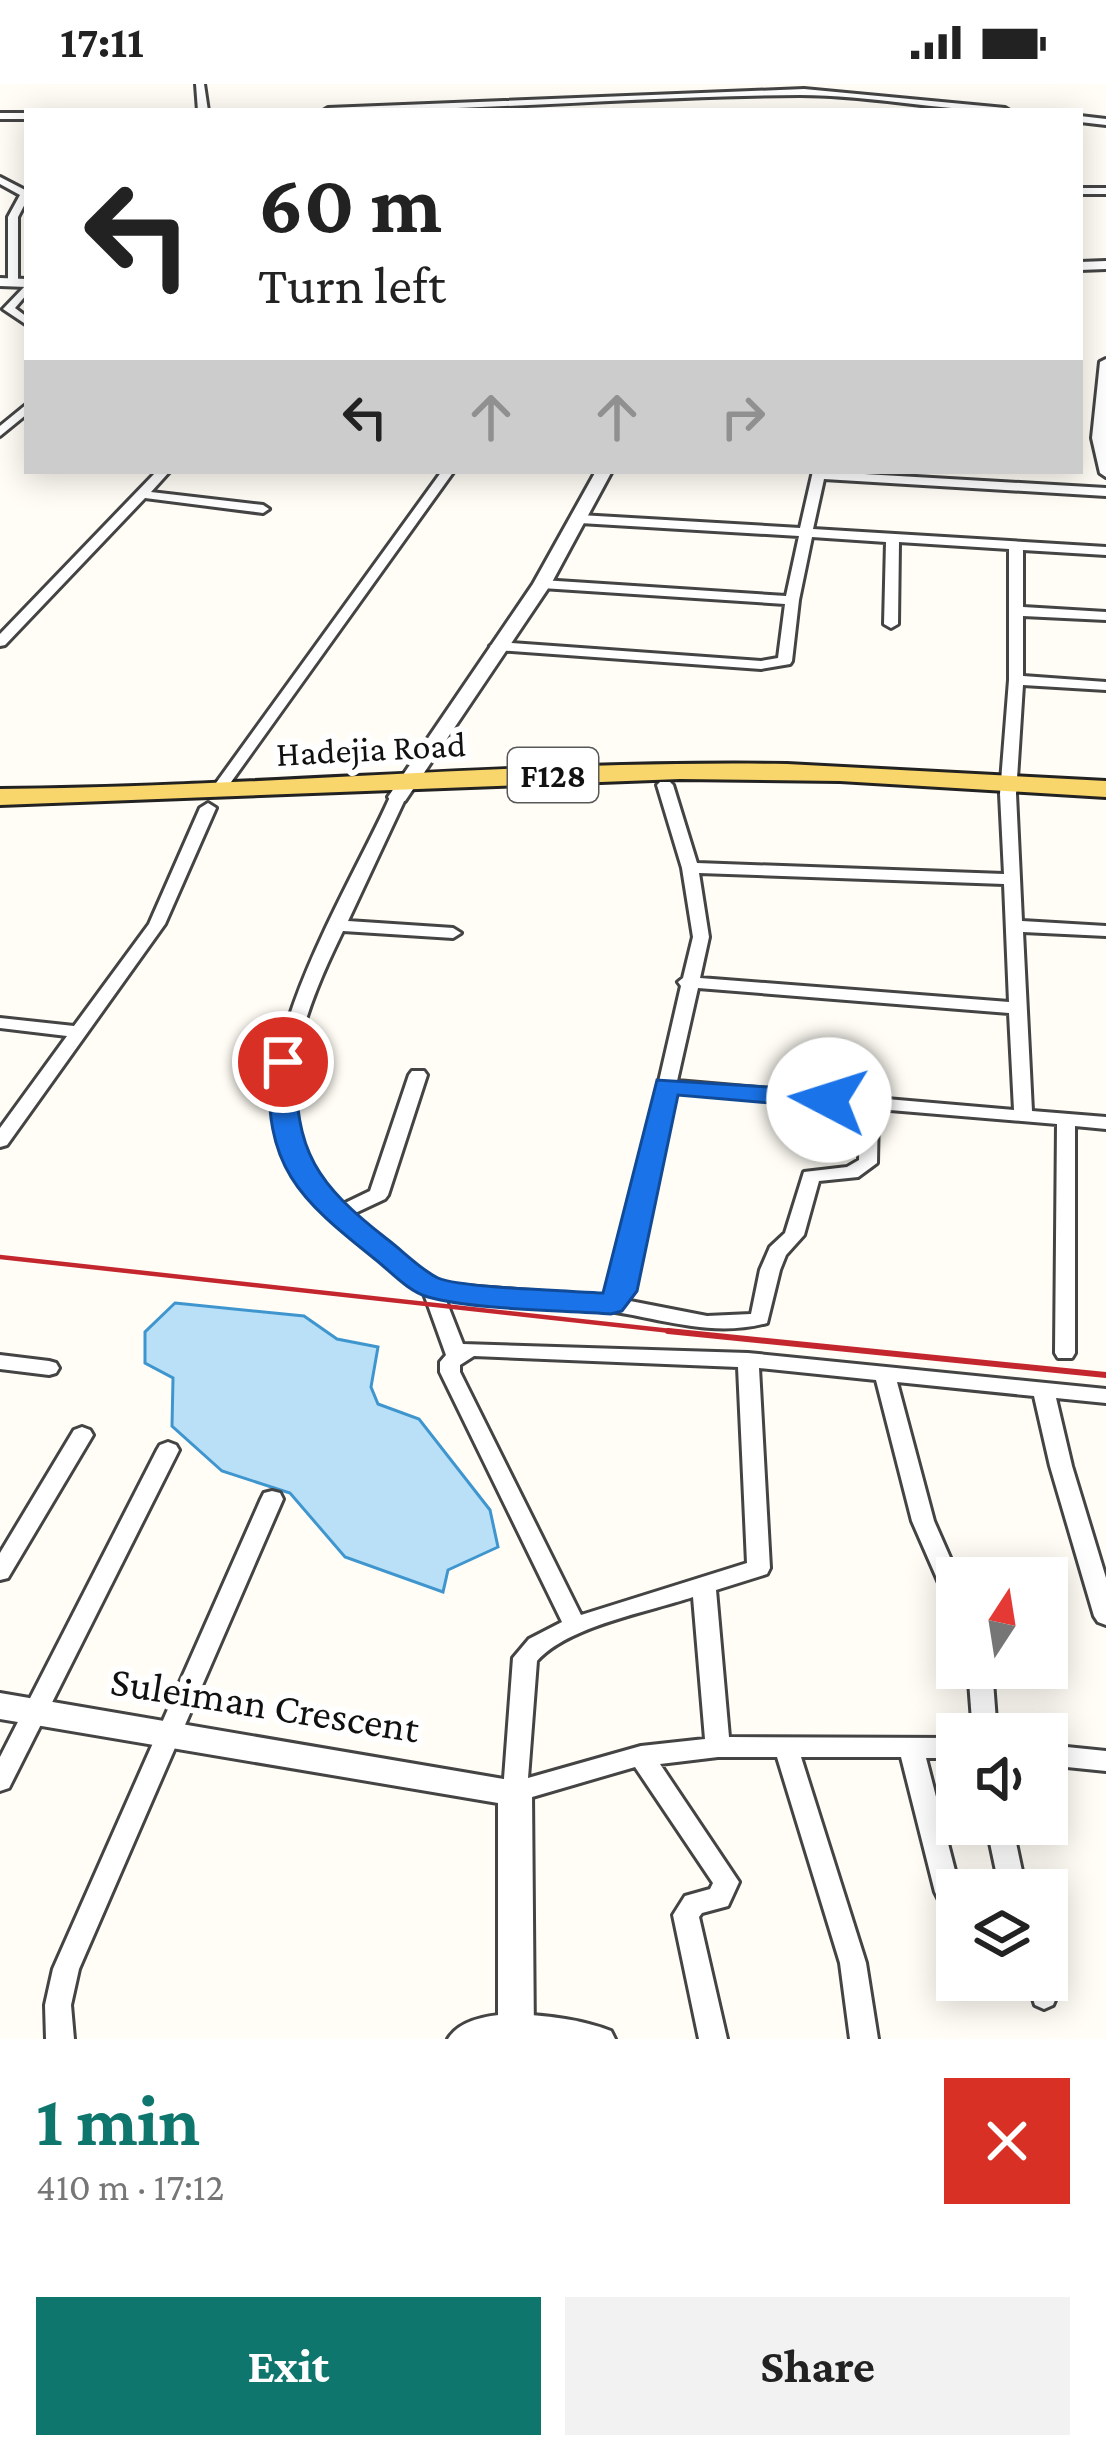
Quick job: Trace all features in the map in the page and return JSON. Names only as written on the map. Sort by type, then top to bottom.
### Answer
[{"type":"main road","name":"Hadejia Road","points":[[0,811],[678,771],[807,771],[1106,801]]},
{"type":"main road","name":"Hadejia Road","points":[[400,790],[665,785],[1106,789]]},
{"type":"main road","name":"Hadejia Road","points":[[0,797],[212,800]]},
{"type":"street","points":[[521,84],[531,107]]},
{"type":"street","points":[[889,108],[911,84]]},
{"type":"street","points":[[480,108],[804,92],[978,108]]},
{"type":"street","points":[[5,314],[17,284],[13,218],[24,198]]},
{"type":"street","points":[[1106,362],[1099,438],[1106,473]]},
{"type":"street","points":[[0,432],[24,410]]},
{"type":"street","points":[[1083,438],[1099,438]]},
{"type":"street","points":[[0,642],[161,474]]},
{"type":"street","points":[[0,1141],[157,924],[212,800],[446,474]]},
{"type":"street","points":[[458,1354],[432,1288],[337,1214],[304,1177],[289,1146],[281,1107],[283,1062],[334,925],[400,790],[542,584],[602,474]]},
{"type":"street","points":[[497,646],[776,665],[785,661],[792,600],[818,474]]},
{"type":"street","points":[[834,474],[1106,491]]},
{"type":"street","points":[[140,494],[263,509]]},
{"type":"street","points":[[580,519],[1106,551]]},
{"type":"street","points":[[891,624],[893,538]]},
{"type":"street","points":[[1016,546],[1016,680],[1008,788],[1023,1115]]},
{"type":"street","points":[[542,584],[792,600]]},
{"type":"street","points":[[1016,610],[1106,616]]},
{"type":"street","points":[[1016,680],[1106,686]]},
{"type":"street","points":[[611,1304],[621,1291],[701,922],[665,785]]},
{"type":"street","points":[[690,868],[1012,879]]},
{"type":"street","points":[[334,925],[453,933]]},
{"type":"street","points":[[1014,926],[1106,931]]},
{"type":"street","points":[[687,982],[1018,1008]]},
{"type":"street","points":[[0,1023],[81,1032]]},
{"type":"street","points":[[337,1214],[378,1195],[418,1076]]},
{"type":"street","points":[[667,1086],[1106,1123]]},
{"type":"street","points":[[432,1288],[611,1304],[725,1324],[760,1318],[770,1270],[777,1252],[794,1235],[811,1176],[851,1173],[868,1163],[869,1103]]},
{"type":"street","points":[[1065,1353],[1066,1120]]},
{"type":"street","points":[[575,1626],[450,1372],[450,1362],[458,1354],[470,1349],[748,1360],[1106,1396]]},
{"type":"street","points":[[516,2032],[514,1792],[525,1658],[537,1645],[575,1626],[751,1574],[762,1560],[748,1360]]},
{"type":"street","points":[[0,1362],[49,1368]]},
{"type":"street","points":[[884,1372],[923,1521],[939,1557]]},
{"type":"street","points":[[1043,1388],[1106,1616]]},
{"type":"street","points":[[0,1572],[82,1436]]},
{"type":"street","points":[[0,1781],[168,1450]]},
{"type":"street","points":[[60,2039],[58,2005],[66,1969],[272,1499]]},
{"type":"street","points":[[704,1589],[718,1747]]},
{"type":"street","name":"Suleiman Crescent","points":[[0,1706],[514,1792]]},
{"type":"street","points":[[514,1792],[641,1756],[718,1747],[936,1748]]},
{"type":"street","points":[[786,1747],[853,1963],[864,2039]]},
{"type":"street","points":[[911,1748],[942,1869]]},
{"type":"street","points":[[641,1756],[726,1882],[719,1898],[694,1904],[686,1915],[713,2039]]},
{"type":"street","points":[[1068,1757],[1106,1761]]},
{"type":"street","points":[[462,2039],[476,2031],[601,2039]]},
{"type":"water","points":[[175,1303],[304,1316],[337,1339],[378,1347],[371,1387],[378,1404],[419,1419],[490,1510],[498,1547],[448,1570],[443,1592],[345,1557],[290,1493],[222,1471],[172,1426],[173,1378],[145,1363],[145,1332]]},
{"type":"railway","points":[[0,1257],[698,1334]]},
{"type":"railway","points":[[668,1331],[1106,1375]]},
{"type":"route","points":[[283,1062],[281,1107],[289,1146],[304,1177],[337,1214],[432,1288],[611,1304],[621,1291],[667,1086],[829,1100]]}]
